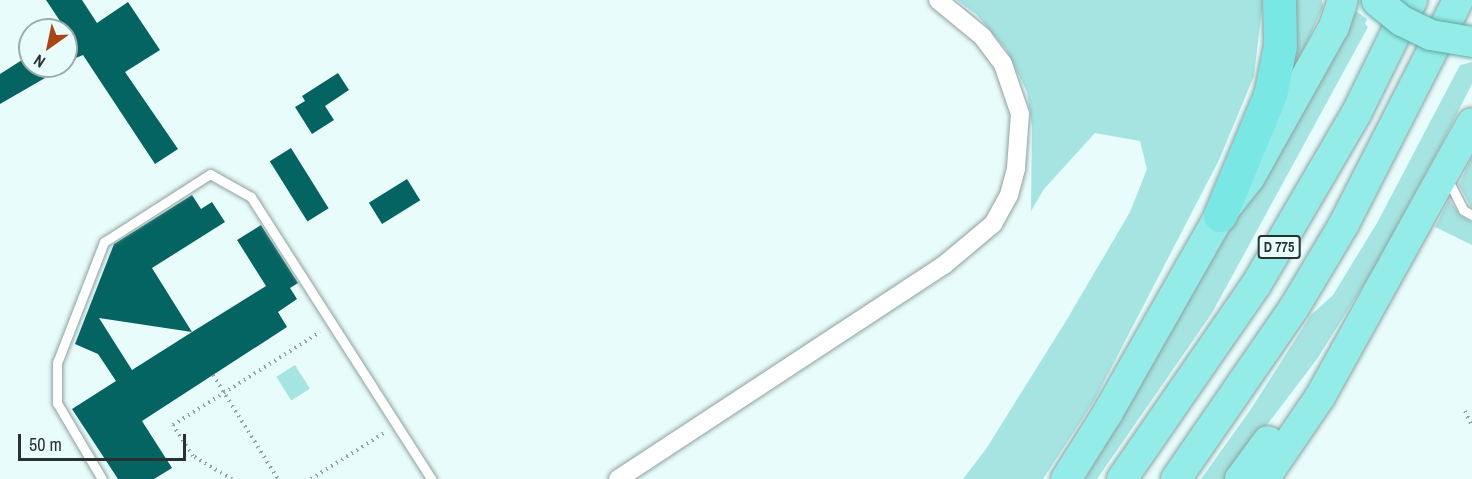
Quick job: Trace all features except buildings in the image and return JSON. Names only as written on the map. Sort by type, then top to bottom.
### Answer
[{"type":"highway","points":[[1066,479],[1107,414],[1220,215],[1270,95],[1280,46],[1279,0]]},
{"type":"highway","points":[[1220,215],[1250,177],[1334,27],[1343,0]]},
{"type":"highway","points":[[1376,0],[1416,28],[1472,42]]},
{"type":"highway","name":"D 775","points":[[1122,479],[1197,376],[1262,275],[1356,114],[1412,0]]},
{"type":"highway","name":"D 775","points":[[1176,479],[1294,308],[1344,224],[1458,0]]},
{"type":"highway","points":[[1264,479],[1320,397],[1348,340],[1472,123]]},
{"type":"highway","points":[[1240,479],[1348,340]]},
{"type":"street","points":[[618,479],[944,265],[993,224],[1009,195],[1016,168],[1020,114],[1003,64],[983,37],[938,0]]},
{"type":"lane","points":[[1447,168],[1450,190],[1463,210],[1472,215]]},
{"type":"lane","points":[[102,479],[57,404],[57,363],[104,242],[210,174],[250,197],[334,324],[431,479]]},
{"type":"path","points":[[232,479],[193,456],[173,424],[334,324]]},
{"type":"path","points":[[213,375],[278,479]]},
{"type":"path","points":[[1465,411],[1472,426]]},
{"type":"path","points":[[311,479],[397,424]]},
{"type":"shaded area","points":[[957,0],[1263,0],[1254,76],[1219,160],[1094,401],[1043,479],[963,479],[986,449],[1066,321],[1130,212],[1147,169],[1140,141],[1095,133],[1044,189],[1031,211],[1032,126],[1027,92],[1006,49],[977,15]]},
{"type":"shaded area","points":[[1292,0],[1322,0],[1323,7],[1294,71],[1287,68]]},
{"type":"shaded area","points":[[1356,11],[1367,19],[1365,24],[1368,27],[1212,313],[1097,479],[1085,479]]},
{"type":"shaded area","points":[[1472,62],[1472,84],[1437,153],[1376,265],[1317,359],[1226,479],[1201,479],[1251,409],[1311,315],[1333,295],[1377,223],[1460,65]]},
{"type":"shaded area","points":[[1472,156],[1472,209],[1459,185]]},
{"type":"shaded area","points":[[1449,200],[1461,216],[1472,222],[1472,245],[1435,227]]},
{"type":"shaded area","points":[[295,365],[310,389],[291,400],[276,377]]}]
